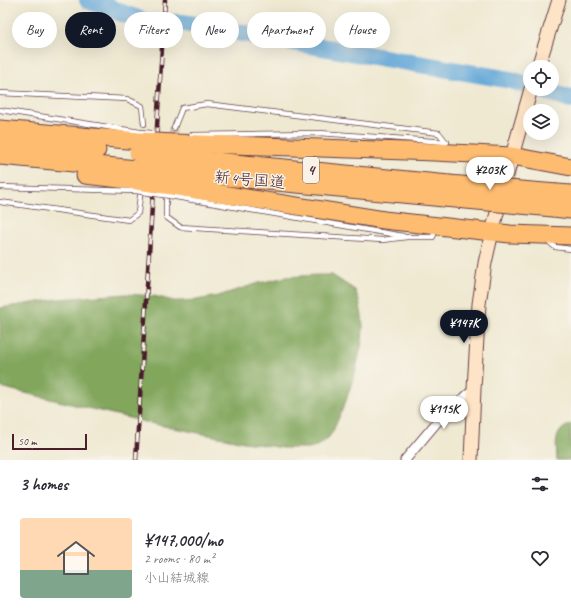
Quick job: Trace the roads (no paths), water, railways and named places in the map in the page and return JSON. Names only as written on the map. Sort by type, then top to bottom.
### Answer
[{"type":"highway","points":[[0,129],[138,166]]},
{"type":"highway","points":[[0,141],[138,166]]},
{"type":"highway","points":[[0,166],[138,166],[447,147],[512,156],[571,167]]},
{"type":"highway","points":[[0,156],[138,166],[173,164],[384,220],[492,232],[571,236]]},
{"type":"highway","name":"新4号国道","points":[[173,164],[447,191],[560,199],[571,210]]},
{"type":"main road","points":[[540,60],[559,0]]},
{"type":"main road","points":[[472,460],[479,304],[485,263],[512,156],[529,96]]},
{"type":"street","points":[[404,460],[437,422],[474,389]]},
{"type":"lane","points":[[0,93],[127,99],[142,106],[144,124]]},
{"type":"lane","points":[[438,226],[433,237],[406,237],[382,240],[180,226],[166,217],[182,108],[207,104],[439,133],[447,147]]},
{"type":"lane","points":[[0,110],[138,166]]},
{"type":"lane","points":[[0,202],[130,220],[138,213],[138,166],[154,134]]},
{"type":"lane","points":[[173,164],[406,237]]},
{"type":"lane","points":[[0,187],[138,166]]},
{"type":"lane","points":[[541,235],[555,247],[571,249]]},
{"type":"waterway","points":[[88,0],[148,23],[184,23],[511,80],[523,84]]},
{"type":"waterway","points":[[559,95],[571,99]]},
{"type":"tunnel","points":[[172,147],[174,128]]},
{"type":"railway","points":[[136,460],[165,0]]}]
